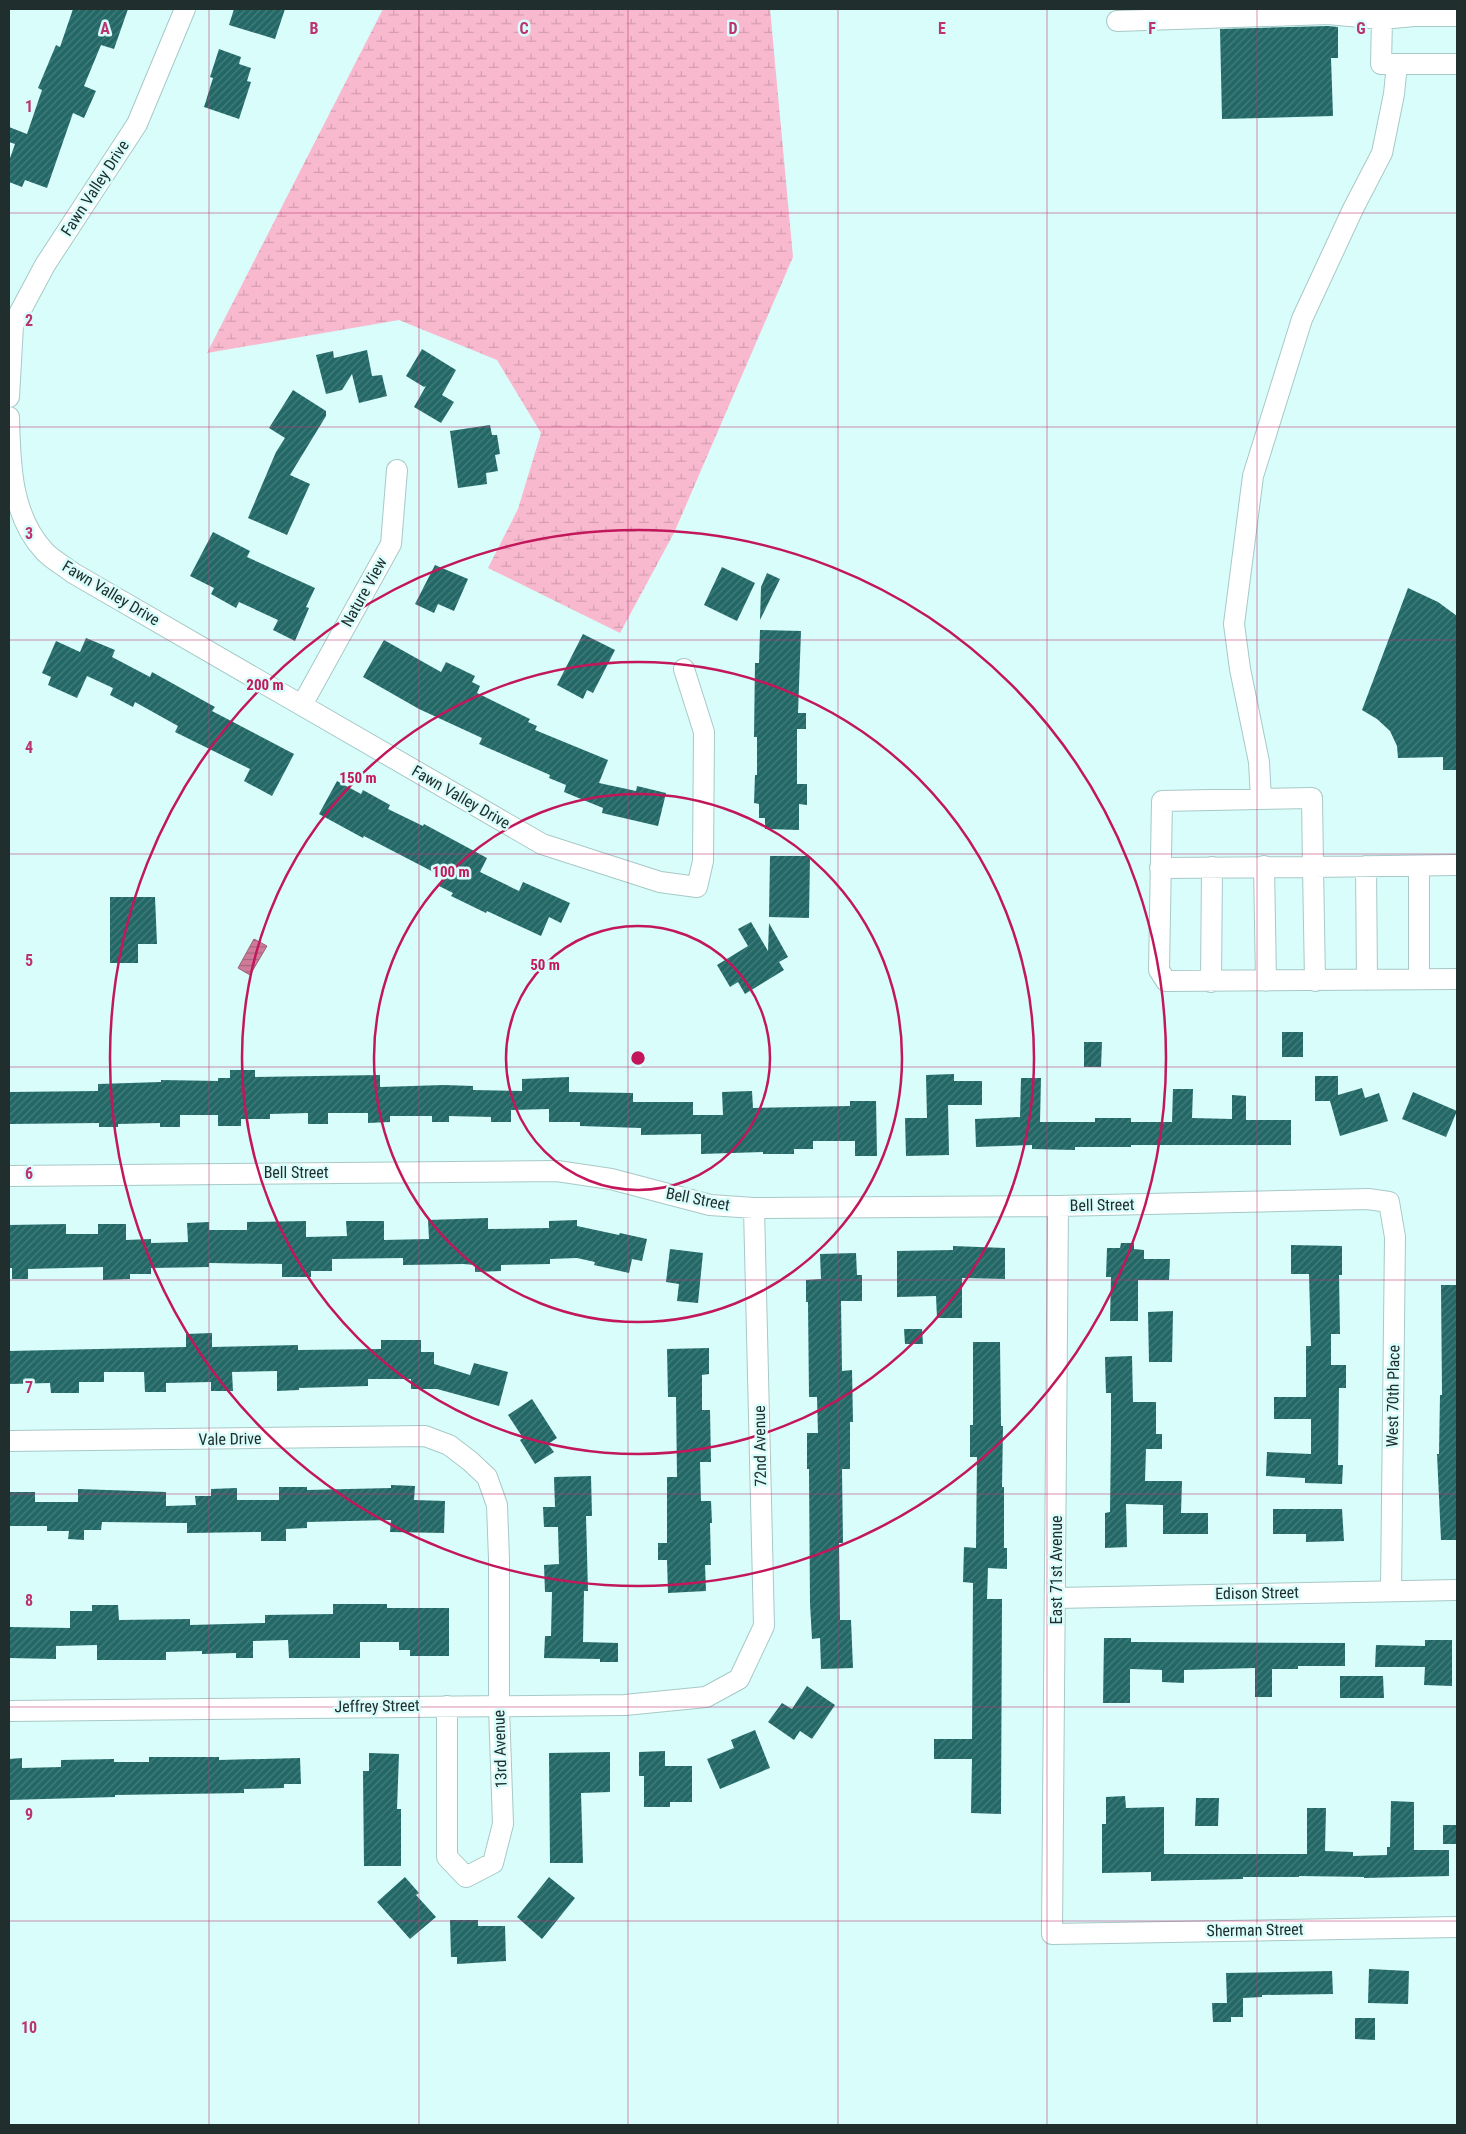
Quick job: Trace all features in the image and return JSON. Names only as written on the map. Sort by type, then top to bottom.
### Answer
[{"type":"street","name":"Fawn Valley Drive","points":[[9,397],[13,325],[45,265],[137,124],[185,9]]},
{"type":"street","points":[[1118,21],[1328,14],[1382,19],[1416,12],[1457,16]]},
{"type":"street","points":[[1382,19],[1381,64],[1457,64]]},
{"type":"street","points":[[1261,799],[1260,762],[1240,669],[1234,624],[1253,476],[1302,318],[1352,209],[1382,153],[1394,94],[1397,64]]},
{"type":"street","name":"Fawn Valley Drive","points":[[9,417],[10,459],[22,519],[45,552],[73,573],[542,844],[660,882],[697,887],[703,861],[704,732],[684,669]]},
{"type":"street","name":"Nature View","points":[[302,705],[391,544],[397,470]]},
{"type":"street","points":[[1315,981],[1312,798],[1162,801],[1159,970],[1166,981],[1211,982],[1315,981],[1418,979],[1457,979]]},
{"type":"street","points":[[1160,868],[1457,865]]},
{"type":"street","points":[[1264,866],[1266,981]]},
{"type":"street","points":[[1366,866],[1367,980]]},
{"type":"street","points":[[1418,979],[1419,866]]},
{"type":"street","points":[[1211,982],[1212,867]]},
{"type":"street","name":"Bell Street","points":[[9,1176],[557,1172],[611,1179],[710,1205],[754,1208],[1058,1206],[1368,1199],[1389,1202]]},
{"type":"street","name":"West 70th Place","points":[[1389,1202],[1395,1237],[1391,1590]]},
{"type":"street","name":"East 71st Avenue","points":[[1052,1934],[1058,1206]]},
{"type":"street","name":"72nd Avenue","points":[[739,1679],[764,1626],[754,1208]]},
{"type":"street","name":"Vale Drive","points":[[9,1441],[425,1436],[449,1445]]},
{"type":"street","name":"13rd Avenue","points":[[447,1706],[447,1857],[466,1877],[493,1863],[503,1824],[499,1707],[497,1505],[487,1477],[449,1445]]},
{"type":"street","name":"Edison Street","points":[[1056,1598],[1457,1590]]},
{"type":"street","name":"Jeffrey Street","points":[[9,1711],[624,1705],[706,1697],[739,1679]]},
{"type":"street","name":"Sherman Street","points":[[1052,1934],[1457,1927]]},
{"type":"green space","points":[[383,9],[770,9],[793,257],[674,533],[620,633],[488,568],[518,509],[541,433],[497,360],[399,320],[207,353]]},
{"type":"shaded area","points":[[254,939],[267,946],[250,975],[238,968]]},
{"type":"building","points":[[73,9],[128,9],[114,49],[101,45],[84,86],[96,91],[84,118],[73,113],[47,188],[25,180],[22,187],[9,182],[9,161],[15,144],[9,142],[9,127],[27,134],[42,90],[38,88],[56,45],[60,47]]},
{"type":"building","points":[[234,9],[285,9],[275,39],[229,25]]},
{"type":"building","points":[[1338,27],[1338,58],[1331,58],[1333,116],[1222,119],[1220,29]]},
{"type":"building","points":[[219,49],[241,57],[239,64],[251,68],[247,81],[251,82],[239,119],[204,107],[213,78],[210,77]]},
{"type":"building","points":[[422,349],[456,370],[442,395],[454,402],[441,423],[414,407],[426,386],[424,387],[406,376]]},
{"type":"building","points":[[367,350],[372,376],[382,375],[387,396],[359,403],[352,374],[342,390],[326,394],[316,355],[333,351],[334,358]]},
{"type":"building","points":[[293,390],[326,411],[326,416],[290,475],[310,484],[287,535],[248,518],[276,452],[285,438],[269,428]]},
{"type":"building","points":[[490,425],[492,435],[497,435],[500,454],[495,455],[498,471],[486,473],[487,484],[458,488],[450,431]]},
{"type":"building","points":[[213,532],[250,551],[247,557],[315,588],[306,607],[309,608],[295,641],[273,630],[278,620],[239,602],[236,608],[211,594],[214,588],[190,576]]},
{"type":"building","points":[[435,565],[468,579],[454,611],[438,604],[434,613],[415,604]]},
{"type":"building","points":[[722,567],[755,583],[737,621],[704,605]]},
{"type":"building","points":[[767,573],[780,579],[760,620],[761,587]]},
{"type":"building","points":[[1408,588],[1438,602],[1457,616],[1457,770],[1443,770],[1443,757],[1398,758],[1397,746],[1390,731],[1377,719],[1362,710]]},
{"type":"building","points":[[760,630],[801,631],[798,713],[806,713],[806,729],[797,729],[797,784],[807,784],[807,805],[799,804],[799,830],[765,829],[765,818],[759,818],[759,804],[754,803],[755,775],[757,775],[757,737],[754,737],[755,663],[759,663]]},
{"type":"building","points":[[583,634],[615,650],[593,693],[587,690],[583,699],[557,685]]},
{"type":"building","points":[[86,638],[115,650],[112,657],[150,677],[152,672],[215,707],[212,711],[294,754],[272,796],[244,781],[250,769],[175,732],[178,726],[135,702],[133,707],[110,695],[113,688],[87,676],[77,698],[48,685],[51,677],[42,673],[56,641],[80,652]]},
{"type":"building","points":[[384,640],[441,672],[446,662],[475,676],[472,682],[480,686],[477,693],[530,719],[528,722],[537,726],[535,730],[608,760],[599,783],[636,791],[637,786],[666,793],[658,826],[602,813],[603,808],[564,792],[566,785],[549,778],[550,775],[479,744],[482,738],[419,709],[363,677]]},
{"type":"building","points":[[337,781],[361,794],[363,790],[390,805],[388,809],[423,826],[424,824],[487,858],[480,872],[519,891],[523,882],[570,903],[561,923],[549,917],[541,936],[487,911],[486,913],[451,896],[453,893],[439,886],[443,877],[319,814]]},
{"type":"building","points":[[770,856],[810,856],[809,918],[769,917]]},
{"type":"building","points":[[110,897],[155,897],[157,944],[138,944],[138,963],[110,963]]},
{"type":"building","points":[[751,922],[768,951],[769,923],[788,957],[779,962],[784,970],[745,994],[738,982],[730,987],[717,965],[748,946],[738,929]]},
{"type":"building","points":[[1282,1032],[1303,1032],[1303,1057],[1282,1057]]},
{"type":"building","points":[[1084,1042],[1102,1042],[1101,1067],[1084,1067]]},
{"type":"building","points":[[230,1070],[255,1070],[255,1077],[380,1075],[380,1087],[444,1085],[473,1086],[473,1090],[522,1091],[522,1079],[569,1077],[569,1092],[633,1093],[633,1102],[693,1102],[693,1115],[723,1115],[722,1092],[752,1091],[753,1108],[850,1106],[850,1101],[876,1101],[877,1156],[855,1156],[855,1141],[813,1141],[813,1149],[794,1149],[794,1154],[763,1154],[763,1152],[701,1154],[701,1134],[641,1135],[641,1128],[580,1126],[580,1122],[549,1122],[549,1109],[511,1110],[511,1122],[491,1122],[491,1117],[449,1116],[449,1122],[432,1122],[432,1116],[390,1116],[390,1122],[368,1123],[368,1113],[328,1113],[328,1124],[308,1124],[308,1113],[270,1114],[270,1119],[241,1119],[241,1126],[218,1126],[218,1115],[180,1115],[180,1127],[160,1127],[160,1123],[118,1124],[118,1127],[99,1127],[99,1123],[9,1124],[9,1092],[98,1091],[98,1084],[161,1082],[161,1080],[218,1081],[218,1078],[230,1078]]},
{"type":"building","points":[[954,1074],[954,1081],[982,1081],[982,1105],[948,1105],[949,1155],[906,1156],[905,1118],[927,1118],[926,1075]]},
{"type":"building","points":[[1315,1076],[1338,1076],[1338,1095],[1362,1088],[1365,1098],[1379,1093],[1388,1121],[1340,1136],[1330,1101],[1315,1101]]},
{"type":"building","points":[[1021,1078],[1041,1078],[1040,1122],[1095,1122],[1095,1118],[1131,1118],[1131,1122],[1172,1122],[1173,1089],[1193,1089],[1192,1118],[1232,1119],[1232,1095],[1246,1096],[1246,1120],[1291,1120],[1291,1145],[1131,1145],[1131,1147],[1075,1147],[1075,1150],[1032,1149],[1032,1145],[976,1147],[975,1119],[1020,1117]]},
{"type":"building","points":[[1413,1092],[1457,1111],[1446,1137],[1402,1119]]},
{"type":"building","points":[[488,1218],[488,1229],[549,1228],[549,1221],[577,1220],[577,1226],[647,1239],[642,1261],[632,1259],[629,1273],[594,1265],[595,1262],[577,1258],[550,1259],[550,1264],[501,1265],[501,1271],[475,1272],[475,1265],[403,1265],[403,1258],[332,1259],[332,1271],[311,1271],[311,1277],[282,1277],[282,1264],[209,1263],[209,1267],[151,1268],[151,1274],[130,1274],[130,1279],[103,1280],[103,1267],[28,1269],[28,1279],[12,1279],[12,1268],[9,1268],[9,1225],[66,1224],[66,1234],[98,1234],[98,1224],[126,1224],[126,1240],[151,1239],[151,1243],[188,1242],[187,1223],[209,1222],[209,1230],[247,1230],[247,1222],[306,1221],[306,1237],[347,1236],[346,1221],[384,1221],[384,1240],[429,1239],[428,1220]]},
{"type":"building","points":[[1121,1243],[1134,1243],[1134,1249],[1144,1250],[1144,1259],[1170,1259],[1169,1280],[1138,1280],[1138,1321],[1110,1321],[1111,1277],[1106,1277],[1107,1248],[1120,1248]]},
{"type":"building","points":[[1291,1245],[1342,1246],[1342,1275],[1339,1275],[1340,1334],[1331,1334],[1331,1365],[1346,1365],[1346,1388],[1339,1388],[1338,1465],[1343,1465],[1342,1484],[1305,1483],[1305,1478],[1266,1476],[1267,1452],[1311,1454],[1311,1419],[1274,1419],[1274,1397],[1306,1397],[1306,1346],[1311,1346],[1309,1274],[1291,1274]]},
{"type":"building","points":[[953,1246],[1005,1248],[1005,1279],[962,1278],[962,1318],[937,1318],[936,1296],[897,1297],[897,1251],[953,1250]]},
{"type":"building","points":[[670,1249],[703,1253],[698,1303],[677,1301],[679,1284],[666,1282]]},
{"type":"building","points":[[856,1253],[857,1275],[862,1275],[862,1301],[841,1301],[842,1371],[852,1370],[853,1422],[850,1422],[850,1469],[842,1469],[843,1543],[839,1543],[840,1620],[851,1620],[853,1668],[821,1669],[820,1638],[812,1639],[810,1604],[807,1433],[818,1433],[817,1397],[809,1397],[806,1280],[821,1279],[820,1254]]},
{"type":"building","points":[[1441,1285],[1457,1285],[1457,1540],[1441,1540],[1437,1454],[1439,1454],[1440,1395],[1442,1395]]},
{"type":"building","points":[[1173,1311],[1172,1362],[1149,1362],[1148,1312]]},
{"type":"building","points":[[904,1329],[922,1329],[923,1344],[905,1344]]},
{"type":"building","points":[[212,1333],[212,1347],[298,1345],[298,1350],[381,1349],[381,1340],[421,1340],[421,1352],[434,1352],[434,1364],[470,1375],[474,1363],[508,1372],[499,1406],[437,1389],[411,1389],[411,1379],[368,1379],[368,1386],[299,1388],[299,1390],[277,1391],[277,1371],[232,1372],[233,1391],[211,1391],[211,1382],[166,1383],[166,1392],[145,1392],[144,1372],[104,1372],[104,1382],[79,1382],[79,1393],[51,1393],[50,1383],[9,1384],[9,1351],[186,1347],[186,1334]]},
{"type":"building","points":[[973,1342],[1000,1342],[1001,1426],[1003,1426],[1002,1487],[1004,1487],[1004,1548],[1007,1548],[1007,1569],[988,1568],[987,1599],[1002,1599],[1001,1814],[971,1813],[972,1759],[934,1759],[934,1739],[972,1739],[973,1583],[963,1582],[964,1547],[976,1548],[977,1457],[970,1457],[970,1425],[973,1425]]},
{"type":"building","points":[[709,1348],[709,1374],[702,1375],[702,1410],[710,1410],[711,1462],[700,1462],[701,1501],[711,1501],[711,1565],[705,1565],[706,1591],[668,1593],[667,1560],[658,1560],[658,1543],[667,1543],[667,1477],[677,1477],[676,1397],[668,1397],[667,1349]]},
{"type":"building","points":[[1132,1356],[1133,1402],[1156,1402],[1156,1434],[1162,1434],[1162,1449],[1146,1449],[1145,1481],[1182,1481],[1181,1513],[1208,1513],[1208,1534],[1163,1534],[1163,1505],[1126,1504],[1127,1547],[1105,1548],[1105,1513],[1110,1512],[1111,1393],[1106,1393],[1105,1357]]},
{"type":"building","points":[[532,1399],[557,1438],[548,1444],[554,1452],[535,1464],[520,1440],[523,1438],[508,1415]]},
{"type":"building","points":[[591,1476],[592,1516],[586,1516],[588,1591],[584,1591],[583,1642],[618,1643],[618,1662],[600,1662],[600,1659],[544,1658],[545,1636],[551,1636],[552,1592],[545,1592],[544,1565],[559,1564],[558,1527],[544,1527],[543,1507],[555,1507],[554,1477]]},
{"type":"building","points":[[391,1485],[415,1486],[414,1500],[445,1501],[444,1533],[390,1532],[391,1520],[307,1522],[307,1528],[286,1529],[286,1541],[261,1541],[261,1532],[187,1533],[187,1523],[102,1522],[101,1530],[84,1530],[84,1540],[68,1539],[69,1531],[47,1531],[47,1526],[9,1526],[9,1492],[35,1492],[35,1502],[78,1502],[78,1489],[166,1492],[166,1506],[196,1505],[195,1496],[211,1496],[211,1489],[237,1488],[237,1500],[279,1500],[279,1487],[307,1487],[307,1490],[391,1488]]},
{"type":"building","points":[[1273,1509],[1342,1509],[1344,1541],[1306,1542],[1306,1534],[1273,1534]]},
{"type":"building","points":[[333,1604],[387,1604],[387,1608],[449,1608],[449,1656],[410,1656],[410,1650],[399,1650],[399,1642],[360,1642],[360,1658],[289,1658],[288,1640],[253,1641],[253,1658],[236,1658],[236,1653],[202,1654],[202,1651],[166,1652],[166,1660],[97,1660],[97,1645],[56,1646],[56,1659],[9,1658],[10,1627],[70,1628],[70,1611],[92,1611],[92,1605],[118,1605],[119,1620],[190,1619],[190,1625],[265,1623],[265,1615],[333,1614]]},
{"type":"building","points":[[1104,1638],[1131,1638],[1131,1642],[1345,1643],[1345,1666],[1298,1666],[1298,1669],[1272,1669],[1272,1697],[1255,1697],[1255,1668],[1184,1670],[1184,1683],[1162,1682],[1162,1670],[1130,1669],[1130,1703],[1103,1703]]},
{"type":"building","points":[[1425,1640],[1452,1640],[1452,1686],[1424,1685],[1425,1667],[1375,1667],[1376,1645],[1425,1646]]},
{"type":"building","points":[[1340,1676],[1383,1676],[1384,1698],[1340,1698]]},
{"type":"building","points":[[807,1686],[835,1705],[812,1739],[800,1731],[794,1740],[768,1722],[782,1703],[792,1709]]},
{"type":"building","points":[[755,1730],[770,1768],[720,1789],[707,1759],[734,1748],[731,1740]]},
{"type":"building","points":[[665,1751],[665,1766],[692,1766],[692,1802],[670,1802],[670,1807],[644,1807],[644,1776],[639,1776],[639,1752]]},
{"type":"building","points":[[610,1752],[610,1792],[581,1793],[583,1863],[550,1863],[549,1753]]},
{"type":"building","points":[[369,1753],[399,1754],[397,1809],[401,1809],[401,1866],[364,1866],[363,1771],[369,1771]]},
{"type":"building","points":[[149,1757],[219,1757],[219,1760],[300,1758],[301,1784],[284,1784],[284,1788],[244,1789],[244,1793],[115,1795],[115,1797],[9,1800],[9,1759],[22,1758],[22,1768],[61,1767],[61,1760],[114,1759],[114,1762],[149,1762]]},
{"type":"building","points":[[1125,1796],[1126,1808],[1164,1807],[1164,1854],[1307,1854],[1307,1808],[1326,1808],[1325,1851],[1353,1852],[1353,1856],[1387,1855],[1387,1847],[1390,1847],[1391,1801],[1414,1802],[1414,1850],[1449,1850],[1449,1876],[1364,1878],[1299,1876],[1151,1881],[1151,1872],[1102,1873],[1102,1824],[1106,1824],[1106,1797]]},
{"type":"building","points":[[1196,1798],[1219,1798],[1218,1826],[1195,1826]]},
{"type":"building","points":[[1443,1825],[1457,1825],[1457,1844],[1443,1844]]},
{"type":"building","points":[[405,1877],[419,1893],[416,1895],[436,1917],[410,1939],[377,1902]]},
{"type":"building","points":[[549,1877],[575,1898],[542,1939],[517,1917]]},
{"type":"building","points":[[450,1920],[478,1920],[478,1926],[505,1926],[506,1961],[457,1964],[457,1957],[451,1957]]},
{"type":"building","points":[[1369,1969],[1409,1971],[1408,2004],[1368,2003]]},
{"type":"building","points":[[1332,1971],[1333,1994],[1262,1995],[1262,1997],[1243,1998],[1243,2017],[1231,2017],[1231,2022],[1213,2022],[1212,2003],[1227,2003],[1226,1973]]},
{"type":"building","points":[[1355,2018],[1375,2018],[1375,2040],[1355,2039]]}]
